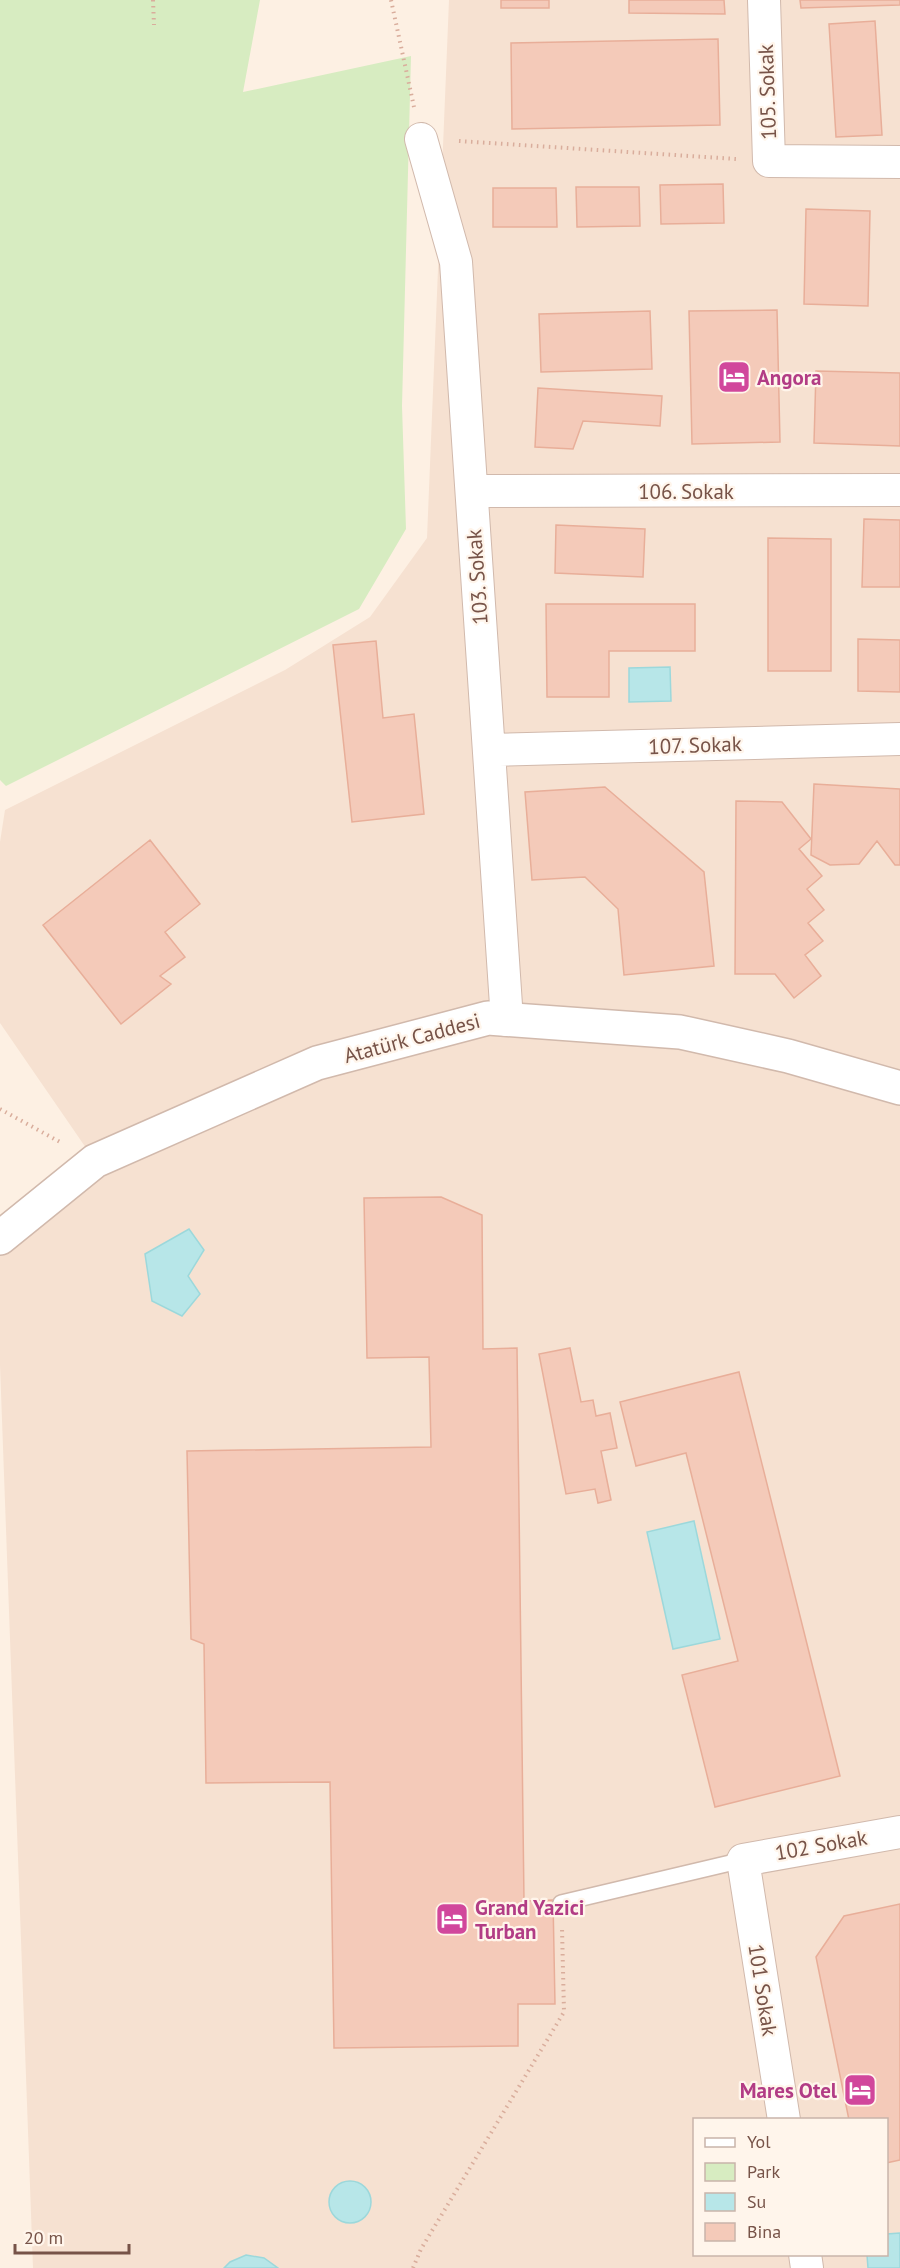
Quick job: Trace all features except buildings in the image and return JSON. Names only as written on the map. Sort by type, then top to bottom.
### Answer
[{"type":"street","name":"105. Sokak","points":[[764,0],[769,161],[900,162]]},
{"type":"street","name":"103. Sokak","points":[[421,139],[456,262],[507,1020]]},
{"type":"street","name":"106. Sokak","points":[[471,491],[900,490]]},
{"type":"street","name":"107. Sokak","points":[[489,750],[900,740]]},
{"type":"street","name":"Atatürk Caddesi","points":[[0,1238],[95,1161],[317,1063],[488,1018],[680,1032],[788,1056],[900,1088]]},
{"type":"street","name":"102 Sokak","points":[[743,1860],[900,1832]]},
{"type":"street","name":"101 Sokak","points":[[743,1860],[784,2118]]},
{"type":"lane","points":[[561,1903],[743,1860]]},
{"type":"path","points":[[153,0],[154,25]]},
{"type":"path","points":[[391,0],[421,139],[769,161]]},
{"type":"path","points":[[0,1109],[95,1161]]},
{"type":"path","points":[[413,2268],[421,2249],[564,2012],[561,1903]]},
{"type":"shaded area","points":[[449,0],[900,0],[900,2268],[33,2268],[0,1365],[0,1238],[95,1161],[0,1023],[0,842],[5,810],[285,670],[370,617],[427,538]]},
{"type":"green space","points":[[0,0],[260,0],[243,92],[411,56],[402,406],[406,529],[359,609],[6,786],[0,780]]},
{"type":"water","points":[[670,667],[671,701],[629,702],[629,668]]},
{"type":"water","points":[[189,1229],[204,1250],[188,1276],[200,1294],[182,1316],[152,1301],[145,1254]]},
{"type":"water","points":[[694,1521],[720,1639],[673,1649],[647,1532]]},
{"type":"water","points":[[350,2181],[365,2187],[371,2202],[365,2217],[350,2223],[335,2217],[329,2202],[335,2187]]},
{"type":"water","points":[[900,2233],[900,2268],[868,2268],[867,2256],[888,2256],[888,2234]]},
{"type":"water","points":[[246,2255],[264,2258],[278,2268],[224,2268],[230,2262]]},
{"type":"place","name":"Angora","points":[[734,377]]},
{"type":"place","name":"Grand Yazici Turban","points":[[452,1919]]},
{"type":"place","name":"Mares Otel","points":[[860,2090]]}]
